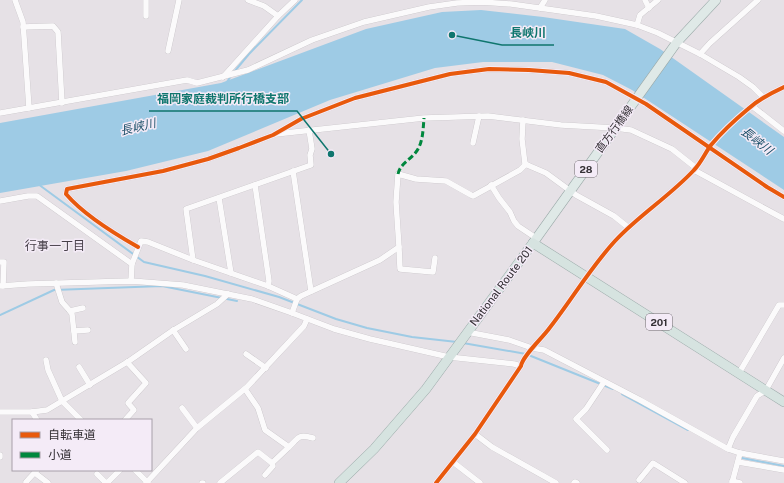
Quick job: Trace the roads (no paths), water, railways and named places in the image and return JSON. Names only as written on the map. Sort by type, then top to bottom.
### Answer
[{"type":"highway","name":"National Route 201","points":[[339,483],[374,449],[426,389],[535,240],[587,276],[784,402]]},
{"type":"main road","name":"直方行橋線","points":[[535,240],[674,45],[716,0]]},
{"type":"street","points":[[15,0],[23,22],[29,108]]},
{"type":"street","points":[[146,0],[146,16]]},
{"type":"street","points":[[168,51],[179,0]]},
{"type":"street","points":[[248,0],[264,6],[278,16]]},
{"type":"street","points":[[223,77],[294,0]]},
{"type":"street","points":[[540,8],[545,0]]},
{"type":"street","points":[[644,0],[649,8]]},
{"type":"street","points":[[636,24],[640,15],[658,0]]},
{"type":"street","points":[[700,54],[710,43],[758,0]]},
{"type":"street","points":[[0,113],[188,80],[197,83],[223,77],[248,70],[312,40],[364,22],[429,7],[457,3],[480,2],[540,8],[596,16],[636,24],[674,45],[700,54],[739,77],[764,97]]},
{"type":"street","points":[[23,27],[53,26],[58,32],[62,102]]},
{"type":"street","points":[[138,247],[93,217],[66,194],[67,189],[163,171],[214,156],[273,135],[301,119],[355,98],[450,74],[489,69],[529,70],[569,74],[606,82],[638,97],[711,146],[767,187],[784,197]]},
{"type":"street","points":[[436,483],[475,434],[531,350],[587,276],[616,241],[628,228],[673,190],[695,169],[711,146],[750,107],[764,97],[784,87]]},
{"type":"street","points":[[750,107],[784,131]]},
{"type":"street","points":[[273,135],[424,118],[479,116],[561,125],[631,130],[672,149],[695,169],[784,219]]},
{"type":"street","points":[[473,143],[479,116]]},
{"type":"street","points":[[300,131],[299,123],[301,119]]},
{"type":"street","points":[[523,120],[522,139],[524,162],[543,171],[583,199],[614,216],[628,228]]},
{"type":"street","points":[[193,260],[186,209],[311,165],[310,155],[312,149],[309,130]]},
{"type":"street","points":[[435,258],[433,272],[400,269],[400,248],[396,202],[398,174],[416,179],[446,181],[471,195],[476,195],[491,185],[520,170],[526,164]]},
{"type":"street","points":[[293,171],[311,290]]},
{"type":"street","points":[[255,185],[269,281],[268,286]]},
{"type":"street","points":[[491,185],[510,212],[514,221],[535,240]]},
{"type":"street","points":[[0,201],[28,196],[37,196],[133,262]]},
{"type":"street","points":[[219,198],[231,273]]},
{"type":"street","points":[[131,281],[133,262],[141,241],[148,242],[193,260],[268,286],[297,299]]},
{"type":"street","points":[[293,311],[297,299],[311,290],[380,260],[400,248]]},
{"type":"street","points":[[0,262],[4,262],[1,286],[131,281],[184,285],[252,299],[293,311],[307,319],[334,329],[370,339],[450,356],[522,365]]},
{"type":"street","points":[[56,283],[62,302],[72,314],[75,342]]},
{"type":"street","points":[[0,412],[32,412],[47,410],[127,362],[173,330],[217,304],[228,294]]},
{"type":"street","points":[[739,373],[779,304],[784,305]]},
{"type":"street","points":[[70,311],[83,308]]},
{"type":"street","points":[[136,471],[146,483],[197,428],[245,389],[266,368],[304,326],[307,319]]},
{"type":"street","points":[[74,331],[88,330]]},
{"type":"street","points":[[173,330],[186,349]]},
{"type":"street","points":[[465,334],[509,340],[531,350],[544,350],[728,449],[784,470]]},
{"type":"street","points":[[246,354],[266,368]]},
{"type":"street","points":[[728,449],[733,437],[757,396],[766,390],[784,358]]},
{"type":"street","points":[[46,360],[48,370],[62,401],[80,419]]},
{"type":"street","points":[[126,419],[134,410],[128,403],[146,383],[127,362]]},
{"type":"street","points":[[79,367],[90,385]]},
{"type":"street","points":[[604,382],[586,409],[576,419],[607,450]]},
{"type":"street","points":[[245,389],[258,408],[265,430],[289,447]]},
{"type":"street","points":[[182,408],[197,428]]},
{"type":"street","points":[[32,412],[36,419]]},
{"type":"street","points":[[475,434],[492,447],[556,483]]},
{"type":"street","points":[[265,475],[273,466],[272,463],[298,437],[303,436],[313,438]]},
{"type":"street","points":[[220,483],[258,452],[272,463]]},
{"type":"street","points":[[740,453],[732,482],[740,483]]},
{"type":"street","points":[[738,462],[784,461]]},
{"type":"street","points":[[452,462],[480,483]]},
{"type":"street","points":[[639,480],[654,463],[685,483]]},
{"type":"street","points":[[26,482],[36,471],[48,483]]},
{"type":"street","points":[[96,474],[106,483],[119,471]]},
{"type":"street","points":[[574,483],[578,483]]},
{"type":"water","points":[[481,10],[625,29],[660,49],[784,137],[784,190],[632,90],[603,75],[552,62],[483,62],[435,68],[330,100],[208,151],[126,171],[0,193],[0,123],[221,83],[366,29],[442,12]]},
{"type":"waterway","points":[[234,72],[249,54],[302,0]]},
{"type":"waterway","points":[[226,83],[232,75]]},
{"type":"waterway","points":[[38,184],[144,262],[205,276],[279,297],[336,319],[367,328],[412,337],[457,342]]},
{"type":"waterway","points":[[0,315],[54,290],[162,286],[237,301]]},
{"type":"waterway","points":[[463,343],[526,354],[613,389]]},
{"type":"waterway","points":[[622,394],[688,430]]},
{"type":"waterway","points":[[742,458],[784,466]]},
{"type":"place","name":"長峡川","points":[[452,35]]},
{"type":"place","name":"福岡家庭裁判所行橋支部","points":[[331,154]]},
{"type":"district","name":"行事一丁目","points":[[55,246]]}]
